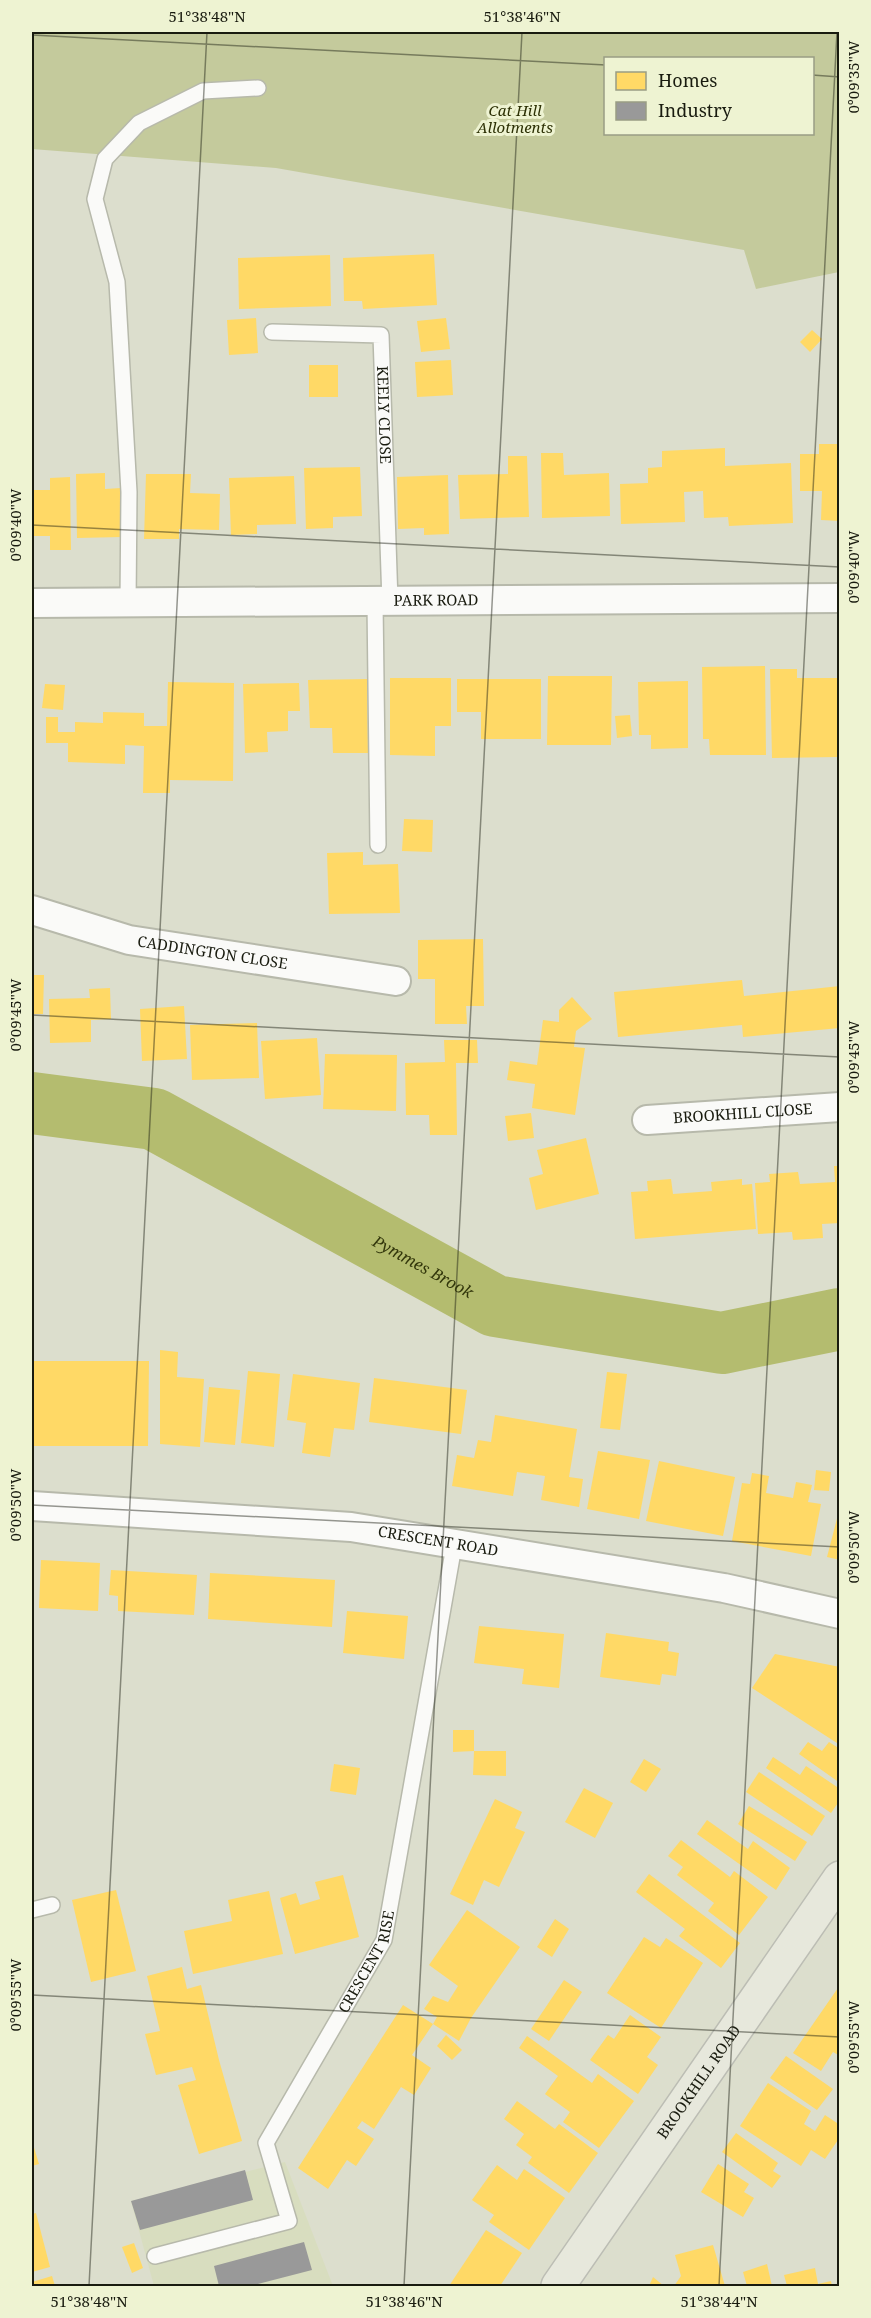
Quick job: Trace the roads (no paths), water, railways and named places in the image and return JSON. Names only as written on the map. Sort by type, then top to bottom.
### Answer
[{"type":"main road","name":"BROOKHILL ROAD","points":[[558,2286],[840,1878]]},
{"type":"street","name":"PARK ROAD","points":[[32,603],[840,598]]},
{"type":"street","name":"CADDINGTON CLOSE","points":[[32,910],[129,940],[396,981]]},
{"type":"street","name":"BROOKHILL CLOSE","points":[[647,1120],[840,1107]]},
{"type":"street","name":"CRESCENT ROAD","points":[[32,1506],[351,1527],[454,1546],[724,1588],[840,1614]]},
{"type":"lane","points":[[128,603],[129,492],[117,282],[95,199],[105,159],[139,123],[203,91],[258,88]]},
{"type":"lane","name":"KEELY CLOSE","points":[[273,332],[381,335],[382,602]]},
{"type":"lane","points":[[378,845],[382,602]]},
{"type":"lane","name":"CRESCENT RISE","points":[[155,2256],[289,2221],[266,2143],[384,1940],[454,1546]]},
{"type":"lane","points":[[32,1910],[52,1905]]},
{"type":"waterway","name":"Pymmes Brook","points":[[32,1103],[154,1119],[495,1306],[722,1343],[840,1319]]},
{"type":"park label","name":"Cat Hill Allotments","points":[[515,120]]}]
